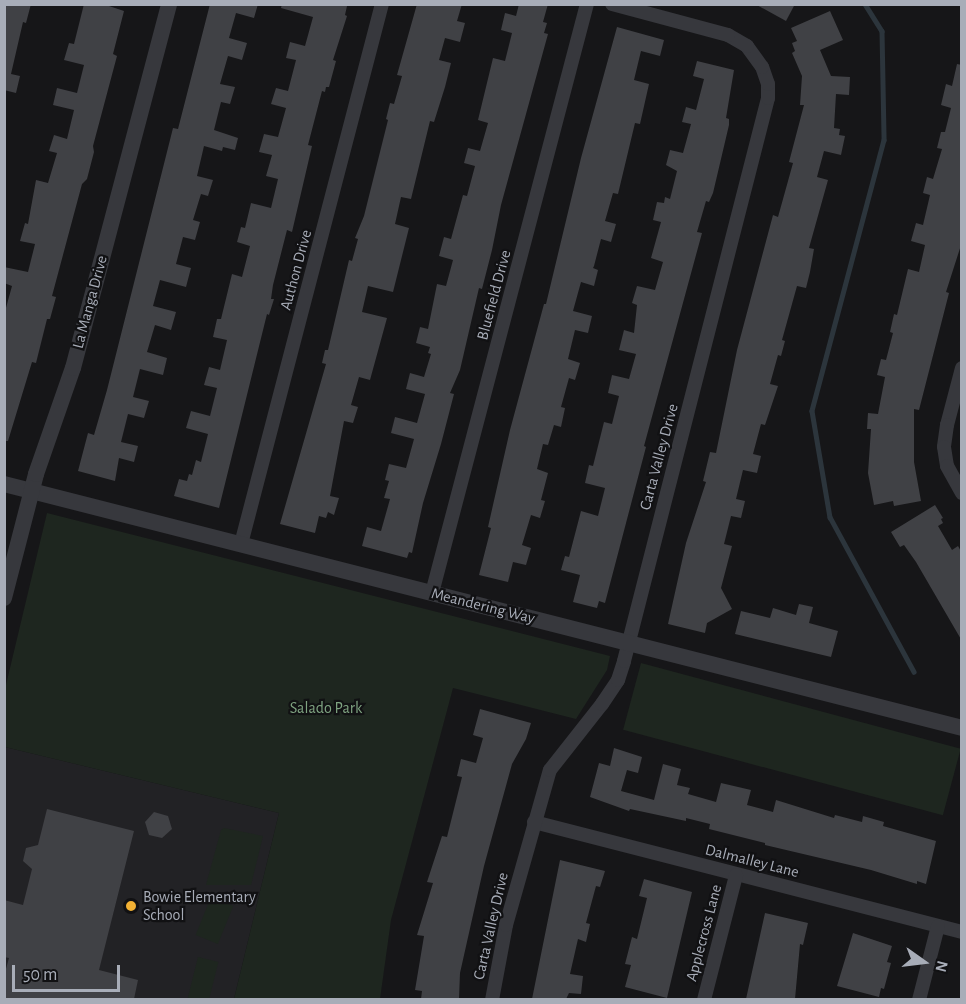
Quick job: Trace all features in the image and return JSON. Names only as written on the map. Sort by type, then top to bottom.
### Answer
[{"type":"street","name":"La Manga Drive","points":[[4,598],[43,450],[73,368],[169,4]]},
{"type":"street","name":"Authon Drive","points":[[241,544],[382,4]]},
{"type":"street","name":"Bluefield Drive","points":[[432,593],[587,4]]},
{"type":"street","name":"Carta Valley Drive","points":[[492,999],[506,925],[550,770],[618,680],[767,111],[768,84],[757,57],[747,46],[728,35],[612,4]]},
{"type":"street","points":[[962,368],[947,424],[944,447],[947,466],[962,493]]},
{"type":"street","name":"Meandering Way","points":[[4,484],[962,728]]},
{"type":"street","name":"Dalmalley Lane","points":[[534,822],[962,932]]},
{"type":"street","name":"Applecross Lane","points":[[704,999],[736,875]]},
{"type":"street","points":[[920,999],[939,926]]},
{"type":"shaded area","name":"Bowie Elementary School","points":[[5,747],[279,813],[234,999],[5,1000]]},
{"type":"green space","name":"Salado Park","points":[[47,513],[610,656],[607,670],[576,719],[453,688],[391,920],[380,999],[234,999],[279,813],[5,747],[5,689]]},
{"type":"green space","points":[[641,663],[961,749],[943,815],[623,730]]},
{"type":"green space","points":[[224,828],[263,836],[251,885],[206,885],[221,830]]},
{"type":"green space","points":[[211,897],[233,906],[218,944],[196,935]]},
{"type":"green space","points":[[198,957],[218,962],[209,1000],[188,998]]},
{"type":"building","points":[[4,4],[31,4],[26,23],[23,22],[11,74],[20,76],[16,93],[4,90]]},
{"type":"building","points":[[84,4],[103,4],[124,11],[113,54],[117,56],[93,146],[94,152],[87,179],[82,184],[52,296],[56,297],[50,319],[47,319],[36,363],[32,362],[8,441],[4,441],[4,315],[12,286],[4,283],[4,267],[28,272],[35,244],[20,241],[25,223],[28,224],[36,180],[48,183],[57,153],[49,151],[54,135],[67,139],[74,110],[53,105],[57,88],[77,93],[84,65],[64,60],[69,43],[74,44]]},
{"type":"building","points":[[210,4],[258,4],[254,18],[236,13],[229,38],[247,43],[242,60],[228,56],[220,84],[235,87],[230,104],[221,102],[214,130],[238,138],[235,150],[223,147],[222,151],[204,146],[197,176],[213,180],[208,196],[201,194],[193,220],[200,222],[195,240],[183,237],[176,264],[191,268],[186,287],[160,280],[153,306],[176,312],[171,330],[155,325],[147,352],[167,358],[163,375],[140,369],[133,397],[149,401],[144,418],[128,414],[121,442],[138,446],[134,462],[119,458],[115,481],[78,471],[88,433],[94,435],[107,390],[173,128],[178,129]]},
{"type":"building","points":[[282,4],[341,4],[347,6],[345,15],[347,16],[333,60],[336,61],[329,87],[326,87],[325,92],[322,91],[308,145],[312,146],[292,232],[287,230],[273,285],[271,299],[274,299],[269,315],[267,314],[219,508],[174,496],[179,479],[187,481],[189,474],[192,475],[196,460],[201,462],[208,434],[186,428],[191,411],[210,416],[217,388],[204,385],[209,367],[220,370],[227,340],[213,337],[217,319],[221,319],[232,274],[242,277],[250,246],[237,242],[241,227],[245,228],[251,203],[271,208],[278,179],[266,176],[272,155],[259,152],[264,134],[278,137],[286,108],[271,104],[276,88],[288,91],[296,60],[286,58],[290,42],[305,46],[313,17],[281,8]]},
{"type":"building","points":[[417,4],[462,4],[457,21],[465,23],[460,42],[445,38],[439,60],[451,63],[445,87],[434,122],[430,121],[411,199],[401,197],[395,224],[409,228],[393,292],[368,286],[362,312],[387,318],[370,380],[359,377],[351,405],[358,407],[353,423],[344,421],[330,496],[339,498],[334,515],[328,512],[326,518],[319,516],[315,533],[280,524],[326,364],[322,363],[325,350],[328,350],[349,260],[352,261],[358,239],[355,238],[364,216],[388,120],[386,119],[390,103],[394,104],[402,76],[397,75]]},
{"type":"building","points":[[519,4],[548,4],[543,22],[547,23],[544,33],[548,34],[501,205],[482,289],[479,288],[460,370],[450,393],[454,394],[423,503],[412,553],[409,552],[407,558],[362,546],[367,527],[381,531],[390,499],[384,498],[389,481],[385,480],[389,464],[406,468],[414,439],[391,433],[395,417],[417,423],[425,394],[406,389],[410,373],[424,377],[431,354],[428,353],[430,347],[416,343],[420,327],[428,329],[437,284],[446,286],[453,260],[439,256],[444,237],[451,239],[463,195],[467,196],[475,166],[464,163],[468,148],[480,151],[488,123],[478,120],[493,58],[505,61],[512,33],[501,30],[505,13],[516,16]]},
{"type":"building","points":[[755,4],[795,4],[786,21]]},
{"type":"building","points":[[830,11],[843,40],[820,50],[831,76],[850,77],[849,95],[836,94],[834,128],[840,129],[839,135],[845,136],[841,155],[824,151],[817,177],[828,180],[809,248],[814,249],[806,288],[797,286],[782,340],[785,341],[781,356],[778,355],[770,384],[778,386],[765,425],[761,424],[753,454],[761,456],[757,473],[743,470],[736,499],[745,501],[741,518],[731,516],[724,544],[732,546],[721,588],[732,609],[707,623],[705,633],[668,624],[686,543],[706,482],[703,481],[710,452],[716,453],[737,350],[773,215],[778,217],[793,163],[789,162],[804,105],[800,105],[802,76],[792,53],[795,51],[792,43],[797,41],[791,28]]},
{"type":"building","points":[[617,27],[664,40],[660,56],[641,51],[634,80],[649,84],[640,124],[635,123],[618,194],[613,193],[605,221],[616,224],[611,242],[601,239],[593,268],[598,270],[594,286],[581,282],[573,311],[592,316],[588,333],[575,330],[568,359],[580,363],[575,380],[569,378],[561,407],[565,408],[561,427],[554,425],[548,445],[543,444],[537,469],[548,473],[541,500],[545,501],[540,518],[531,515],[522,545],[531,548],[526,565],[513,562],[508,582],[479,575],[491,528],[488,527],[510,430],[544,304],[546,304],[581,158]]},
{"type":"building","points":[[697,61],[734,70],[726,118],[729,119],[729,125],[713,193],[709,202],[706,201],[697,232],[702,233],[644,446],[646,447],[605,603],[599,601],[597,608],[573,602],[580,575],[561,570],[565,556],[569,557],[581,511],[598,516],[605,488],[585,483],[589,465],[593,466],[604,422],[612,424],[619,396],[608,393],[612,375],[629,379],[636,354],[619,350],[624,330],[634,333],[637,305],[632,303],[637,286],[655,290],[663,262],[651,258],[661,222],[653,220],[657,202],[664,203],[665,197],[670,199],[677,171],[666,165],[670,150],[683,153],[691,124],[682,122],[686,107],[696,110],[704,79],[693,76]]},
{"type":"building","points":[[957,64],[962,65],[962,242],[946,292],[949,293],[919,410],[914,409],[914,462],[921,501],[894,506],[893,501],[874,505],[868,473],[871,429],[867,429],[868,413],[878,414],[885,377],[877,375],[881,359],[886,360],[893,333],[890,332],[894,314],[897,315],[908,269],[919,272],[925,245],[911,241],[916,223],[923,225],[930,195],[923,193],[927,177],[933,179],[942,149],[937,148],[941,132],[945,132],[951,108],[941,105],[946,84],[952,86]]},
{"type":"building","points":[[935,505],[943,518],[941,519],[943,523],[938,526],[952,550],[958,546],[962,553],[962,641],[916,562],[904,545],[900,547],[891,532]]},
{"type":"building","points":[[799,604],[813,607],[809,623],[838,631],[831,657],[735,634],[741,611],[770,618],[773,608],[796,615]]},
{"type":"building","points":[[480,709],[531,723],[526,739],[512,764],[484,866],[460,973],[459,999],[421,999],[422,991],[415,990],[424,936],[417,935],[433,883],[427,882],[442,836],[447,837],[462,777],[457,776],[461,759],[476,763],[483,738],[473,735]]},
{"type":"building","points":[[614,748],[642,757],[638,773],[627,770],[621,791],[654,800],[663,764],[681,769],[677,785],[690,788],[688,794],[716,802],[721,783],[751,790],[747,805],[773,812],[776,800],[834,818],[835,815],[862,822],[863,816],[884,822],[883,826],[936,841],[926,884],[917,881],[917,884],[871,870],[765,845],[765,843],[709,829],[710,824],[630,809],[629,811],[590,797],[599,763],[610,766]]},
{"type":"building","points":[[47,809],[134,831],[99,970],[138,980],[134,999],[4,999],[4,976],[9,958],[4,957],[4,900],[23,905],[32,869],[23,861],[26,848],[38,845]]},
{"type":"building","points":[[154,812],[168,816],[172,829],[162,838],[149,835],[145,822]]},
{"type":"building","points":[[560,860],[605,871],[600,887],[596,886],[586,923],[590,924],[586,942],[578,939],[570,974],[583,976],[581,994],[569,993],[566,999],[532,999]]},
{"type":"building","points":[[644,879],[692,892],[667,998],[625,987],[631,965],[625,964],[632,937],[637,939],[647,898],[639,896]]},
{"type":"building","points":[[765,913],[808,923],[803,945],[800,944],[795,999],[746,999]]},
{"type":"building","points":[[853,933],[892,946],[887,962],[891,963],[884,989],[881,988],[879,997],[837,986]]},
{"type":"waterway","points":[[865,4],[882,31],[884,140],[812,411],[830,517],[914,672]]},
{"type":"place","name":"Bowie Elementary School","points":[[131,906]]}]
